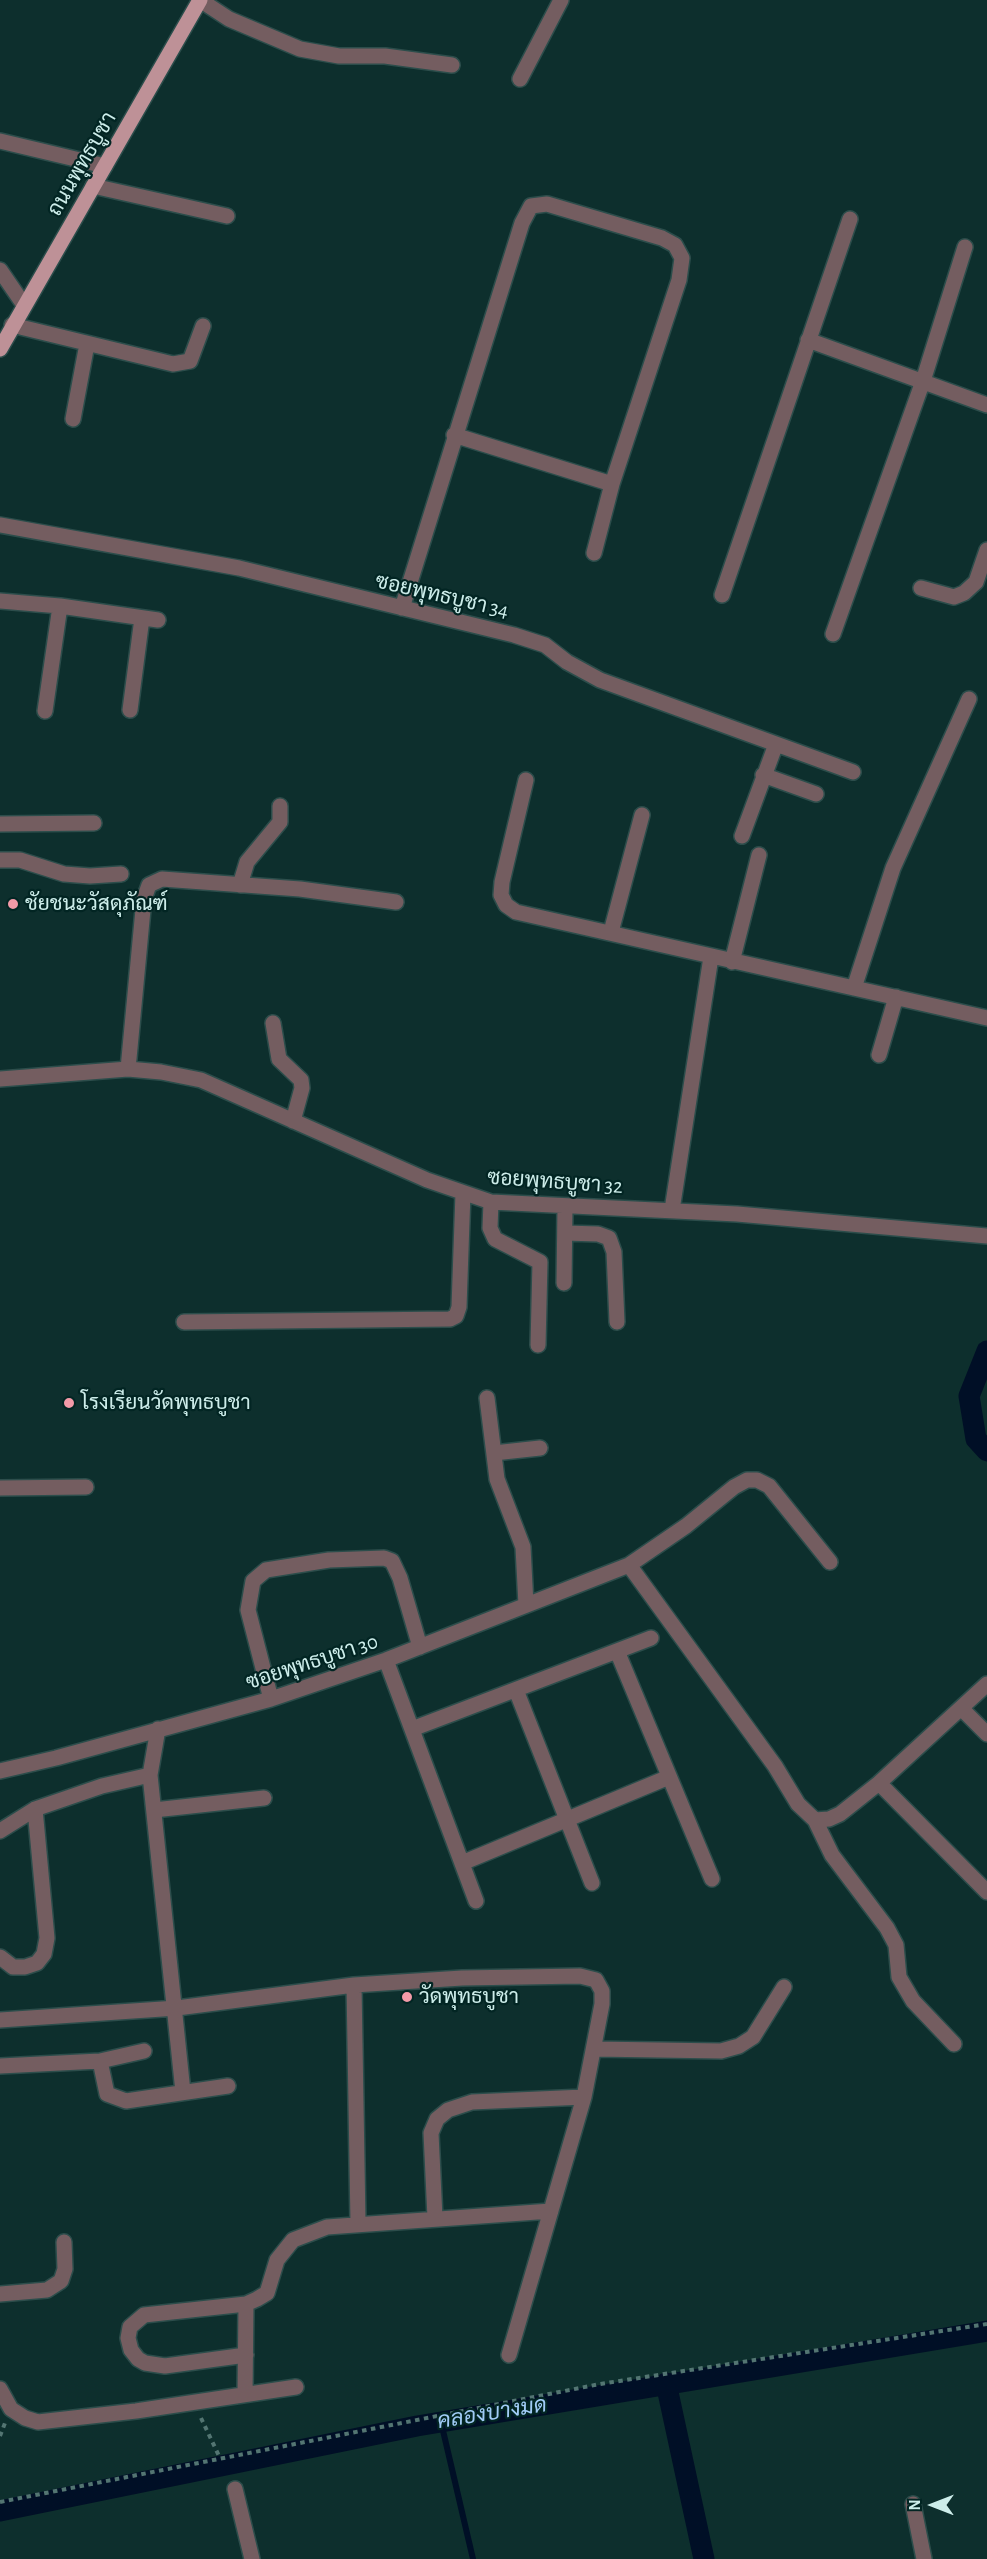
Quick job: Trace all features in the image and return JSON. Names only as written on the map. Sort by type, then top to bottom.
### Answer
[{"type":"main road","name":"ถนนพุทธบูชา","points":[[0,349],[200,0]]},
{"type":"street","points":[[200,0],[229,19],[300,49],[339,56],[386,56],[452,64]]},
{"type":"street","points":[[519,79],[561,0]]},
{"type":"street","points":[[0,141],[105,166]]},
{"type":"street","points":[[93,186],[227,216]]},
{"type":"street","points":[[402,608],[454,435],[522,223],[531,206],[547,204],[662,238],[675,245],[682,258],[679,280],[612,484],[594,553]]},
{"type":"street","points":[[722,595],[850,219]]},
{"type":"street","points":[[833,634],[923,381],[965,247]]},
{"type":"street","points":[[0,270],[24,305]]},
{"type":"street","points":[[12,325],[173,364],[190,361],[203,326]]},
{"type":"street","points":[[808,340],[987,405]]},
{"type":"street","points":[[72,419],[87,344]]},
{"type":"street","points":[[454,435],[612,484]]},
{"type":"street","name":"ซอยพุทธบูชา 34","points":[[0,525],[239,568],[514,635],[545,645],[567,662],[600,680],[853,772]]},
{"type":"street","points":[[921,588],[954,597],[964,593],[976,582],[987,550]]},
{"type":"street","points":[[0,601],[60,606],[158,620]]},
{"type":"street","points":[[45,711],[60,606]]},
{"type":"street","points":[[130,710],[141,618]]},
{"type":"street","points":[[854,988],[893,868],[969,699]]},
{"type":"street","points":[[742,836],[776,744]]},
{"type":"street","points":[[763,775],[816,794]]},
{"type":"street","points":[[526,780],[501,895],[506,905],[516,912],[611,932],[732,962],[986,1014]]},
{"type":"street","points":[[240,885],[247,862],[280,822],[280,806]]},
{"type":"street","points":[[611,932],[642,815]]},
{"type":"street","points":[[0,824],[94,823]]},
{"type":"street","points":[[732,962],[759,855]]},
{"type":"street","points":[[0,860],[20,860],[64,874],[90,876],[121,874]]},
{"type":"street","points":[[128,1069],[144,899],[149,885],[162,879],[300,889],[396,902]]},
{"type":"street","points":[[672,1210],[711,957]]},
{"type":"street","points":[[879,1055],[896,997]]},
{"type":"street","points":[[273,1023],[279,1059],[301,1080],[302,1088],[293,1121]]},
{"type":"street","name":"ซอยพุทธบูชา 32","points":[[0,1079],[128,1069],[161,1072],[201,1080],[463,1193],[491,1202],[672,1210],[987,1236]]},
{"type":"street","points":[[184,1322],[450,1319],[456,1316],[459,1307],[463,1193]]},
{"type":"street","points":[[491,1202],[490,1228],[495,1239],[540,1262],[538,1345]]},
{"type":"street","points":[[564,1283],[565,1207]]},
{"type":"street","points":[[565,1233],[598,1233],[609,1238],[614,1252],[616,1322]]},
{"type":"street","points":[[487,1398],[500,1488],[523,1547],[526,1605]]},
{"type":"street","points":[[494,1453],[540,1448]]},
{"type":"street","name":"ซอยพุทธบูชา 30","points":[[0,1771],[56,1758],[271,1699],[420,1647],[629,1565],[686,1526],[734,1487],[747,1480],[757,1480],[769,1486],[831,1562]]},
{"type":"street","points":[[0,1488],[86,1487]]},
{"type":"street","points":[[271,1699],[248,1610],[253,1581],[266,1570],[329,1560],[384,1558],[392,1561],[400,1578],[420,1647]]},
{"type":"street","points":[[629,1565],[775,1766],[798,1804],[815,1820],[832,1855],[887,1928],[896,1945],[899,1977],[913,2001],[954,2044]]},
{"type":"street","points":[[412,1729],[651,1638]]},
{"type":"street","points":[[617,1651],[712,1879]]},
{"type":"street","points":[[386,1660],[476,1901]]},
{"type":"street","points":[[516,1690],[592,1883]]},
{"type":"street","points":[[815,1820],[829,1820],[840,1814],[879,1783],[961,1708],[983,1693]]},
{"type":"street","points":[[961,1708],[987,1734]]},
{"type":"street","points":[[158,1729],[150,1775],[177,2008],[183,2092]]},
{"type":"street","points":[[0,1832],[34,1809],[102,1786],[150,1775]]},
{"type":"street","points":[[462,1863],[669,1777]]},
{"type":"street","points":[[879,1783],[987,1892]]},
{"type":"street","points":[[154,1810],[264,1798]]},
{"type":"street","points":[[0,1957],[14,1967],[25,1967],[37,1963],[44,1954],[47,1938],[34,1809]]},
{"type":"street","points":[[0,2020],[177,2008],[354,1985],[580,1976],[596,1980],[602,1991],[602,2004],[584,2097],[509,2355]]},
{"type":"street","points":[[354,1985],[358,2223]]},
{"type":"street","points":[[595,2049],[721,2051],[739,2046],[753,2037],[784,1987]]},
{"type":"street","points":[[0,2066],[100,2061],[144,2051]]},
{"type":"street","points":[[100,2061],[107,2094],[126,2101],[228,2086]]},
{"type":"street","points":[[435,2218],[431,2133],[437,2119],[448,2110],[458,2104],[472,2102],[584,2097]]},
{"type":"street","points":[[246,2355],[165,2366],[138,2359],[131,2350],[128,2338],[130,2327],[144,2315],[246,2304],[267,2293],[277,2260],[293,2240],[327,2227],[550,2211]]},
{"type":"street","points":[[0,2295],[47,2290],[61,2282],[65,2269],[64,2242]]},
{"type":"street","points":[[245,2394],[246,2304]]},
{"type":"street","points":[[0,2389],[11,2409],[25,2418],[38,2422],[136,2411],[296,2387]]},
{"type":"street","points":[[235,2489],[252,2559]]},
{"type":"street","points":[[913,2504],[924,2559]]},
{"type":"path","points":[[0,2502],[437,2418],[600,2384],[987,2324]]},
{"type":"path","points":[[193,2401],[220,2458]]},
{"type":"waterway","points":[[987,1351],[969,1396],[976,1439],[987,1451]]},
{"type":"waterway","name":"คลองบางมด","points":[[0,2511],[417,2426],[987,2331]]},
{"type":"waterway","points":[[666,2383],[704,2559]]},
{"type":"waterway","points":[[441,2422],[473,2559]]},
{"type":"place","name":"ชัยชนะวัสดุภัณฑ์","points":[[13,904]]},
{"type":"place","name":"โรงเรียนวัดพุทธบูชา","points":[[69,1403]]},
{"type":"place","name":"วัดพุทธบูชา","points":[[407,1997]]}]
